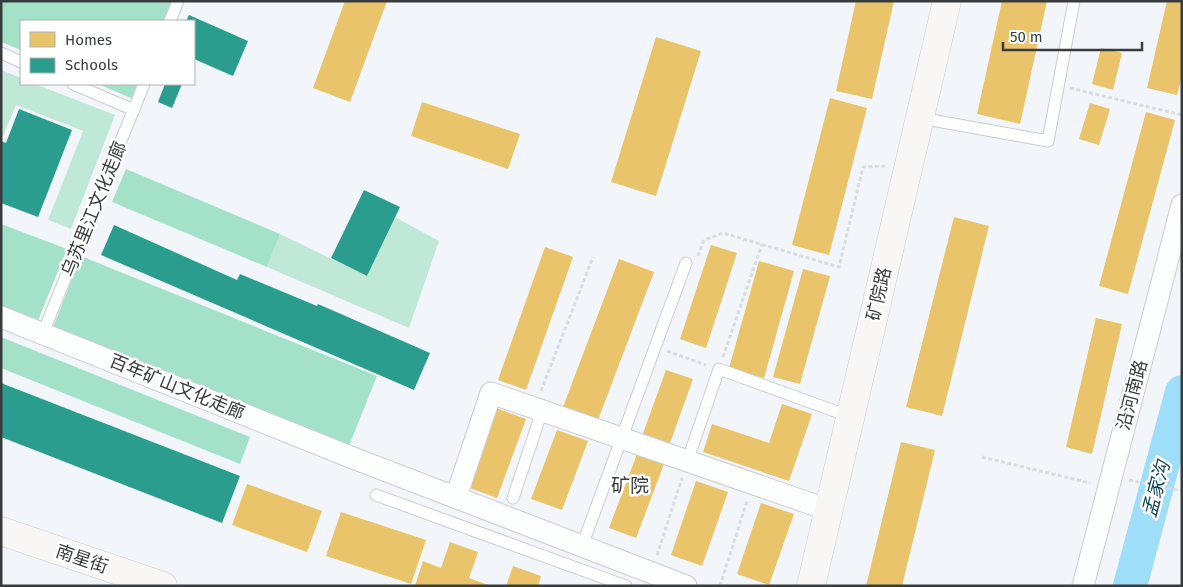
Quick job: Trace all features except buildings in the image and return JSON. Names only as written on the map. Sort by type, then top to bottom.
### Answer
[{"type":"street","name":"矿院路","points":[[811,586],[947,1]]},
{"type":"street","name":"沿河南路","points":[[1083,586],[1182,205]]},
{"type":"street","name":"百年矿山文化走廊","points":[[1,317],[353,458],[686,586]]},
{"type":"street","points":[[456,497],[491,393],[621,438],[684,470],[752,484],[829,510]]},
{"type":"street","name":"南星街","points":[[1,531],[163,586]]},
{"type":"lane","points":[[170,20],[178,1]]},
{"type":"lane","points":[[920,118],[1048,141],[1074,1]]},
{"type":"lane","points":[[1,53],[20,62]]},
{"type":"lane","points":[[75,85],[134,110]]},
{"type":"lane","name":"乌苏里江文化走廊","points":[[43,333],[144,85]]},
{"type":"lane","points":[[582,546],[686,263]]},
{"type":"lane","points":[[684,470],[719,369],[851,417]]},
{"type":"lane","points":[[513,498],[538,410]]},
{"type":"lane","points":[[376,495],[626,586]]},
{"type":"path","points":[[1059,86],[1182,115]]},
{"type":"path","points":[[686,263],[697,261],[704,240],[723,233],[839,267],[863,167],[909,166]]},
{"type":"path","points":[[655,347],[719,369],[762,244]]},
{"type":"path","points":[[538,410],[593,257]]},
{"type":"path","points":[[982,457],[1109,482],[1182,491]]},
{"type":"path","points":[[659,548],[684,470]]},
{"type":"path","points":[[720,586],[752,484]]},
{"type":"green space","points":[[1,1],[175,1],[167,20],[20,20],[20,50],[1,42]]},
{"type":"green space","points":[[1,70],[20,78],[20,85],[38,85],[115,115],[71,229],[48,220],[83,131],[16,105],[3,136],[1,136]]},
{"type":"green space","points":[[100,85],[140,85],[133,99]]},
{"type":"green space","points":[[126,169],[280,234],[267,267],[112,202]]},
{"type":"green space","points":[[395,217],[439,241],[409,328],[267,267],[280,234],[367,276]]},
{"type":"green space","points":[[1,224],[67,249],[37,323],[1,309]]},
{"type":"green space","points":[[81,256],[377,376],[347,451],[52,330]]},
{"type":"green space","points":[[1,337],[250,437],[240,464],[1,368]]},
{"type":"waterway","name":"孟家沟","points":[[1130,586],[1182,392]]},
{"type":"district","name":"矿院","points":[[630,485]]}]
